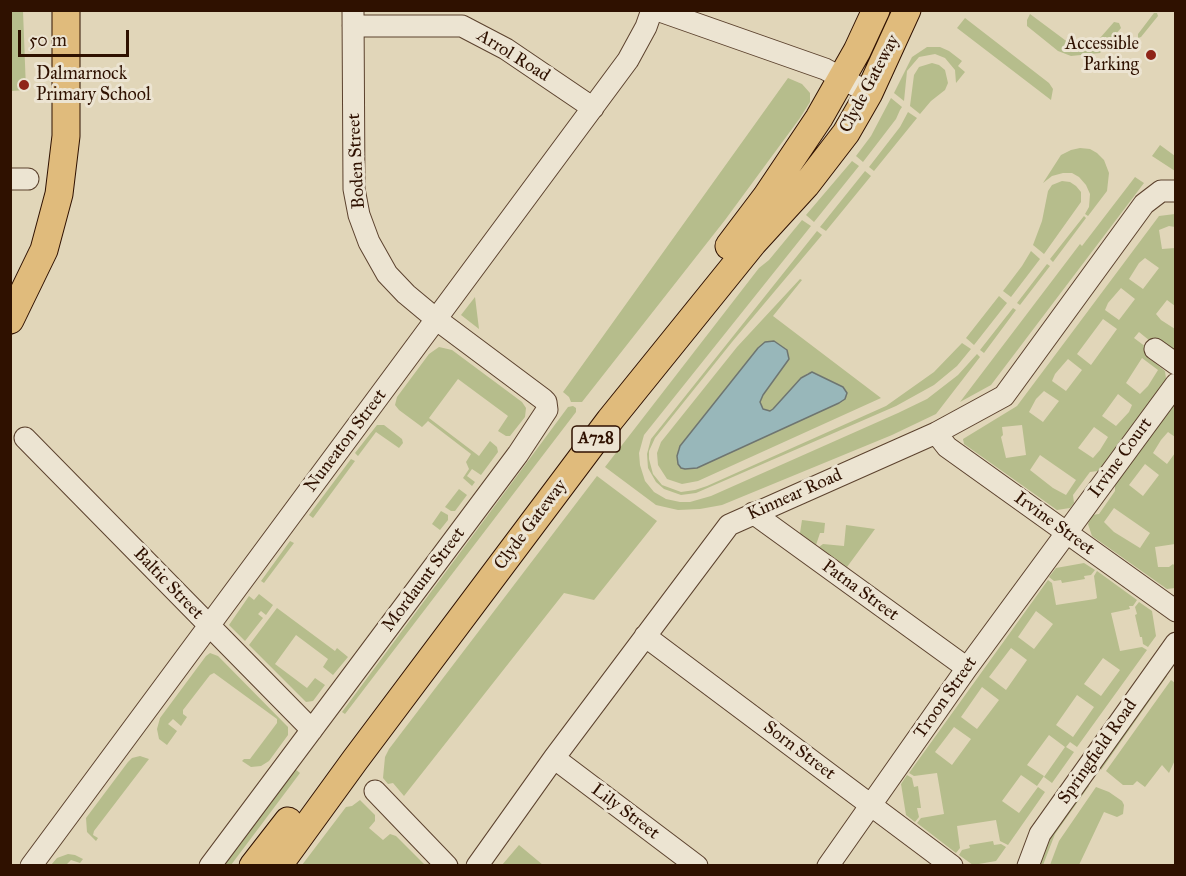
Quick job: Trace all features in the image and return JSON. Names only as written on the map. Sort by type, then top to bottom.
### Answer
[{"type":"main road","points":[[10,320],[44,250],[59,194],[66,136],[66,10]]},
{"type":"main road","name":"Clyde Gateway","points":[[254,866],[766,197],[819,118],[843,77],[876,10]]},
{"type":"main road","name":"Clyde Gateway","points":[[278,866],[610,420],[753,243],[812,177],[846,133],[869,93],[907,10]]},
{"type":"street","name":"Nuneaton Street","points":[[31,866],[628,60],[643,33],[652,10]]},
{"type":"street","points":[[657,10],[825,69],[869,93]]},
{"type":"street","name":"Arrol Road","points":[[353,18],[462,26],[506,50],[593,108]]},
{"type":"street","name":"Boden Street","points":[[353,18],[354,189],[359,215],[369,242],[387,274],[436,320]]},
{"type":"street","name":"Kinnear Road","points":[[477,866],[729,525],[936,433],[1008,392],[1144,204],[1156,193],[1171,190]]},
{"type":"street","name":"Mordaunt Street","points":[[210,866],[546,414],[547,406],[543,399],[436,320]]},
{"type":"street","points":[[1155,349],[1176,364]]},
{"type":"street","name":"Irvine Court","points":[[1066,532],[1176,384]]},
{"type":"street","name":"Irvine Street","points":[[936,433],[947,447],[1176,611]]},
{"type":"street","name":"Baltic Street","points":[[25,438],[312,730]]},
{"type":"street","name":"Patna Street","points":[[753,513],[967,668]]},
{"type":"street","name":"Troon Street","points":[[828,866],[1066,532]]},
{"type":"street","name":"Sorn Street","points":[[645,636],[952,866]]},
{"type":"street","name":"Springfield Road","points":[[1028,866],[1040,834],[1169,664],[1176,643]]},
{"type":"street","name":"Lily Street","points":[[554,759],[697,866]]},
{"type":"street","points":[[375,791],[447,866]]},
{"type":"green space","points":[[10,11],[23,11],[26,90],[11,91]]},
{"type":"green space","points":[[1154,13],[1158,16],[1138,38],[1138,34]]},
{"type":"green space","points":[[1030,14],[1077,49],[1093,46],[1114,22],[1119,23],[1121,28],[1100,53],[1071,56],[1058,51],[1027,26]]},
{"type":"green space","points":[[965,18],[1049,83],[1053,89],[1051,100],[957,28]]},
{"type":"green space","points":[[927,47],[940,47],[949,51],[962,61],[958,66],[965,72],[956,83],[955,70],[945,58],[935,54],[919,57],[907,71],[904,101],[894,93],[912,57]]},
{"type":"green space","points":[[932,63],[945,70],[948,83],[945,90],[920,114],[910,106],[914,75],[919,67]]},
{"type":"green space","points":[[788,78],[802,84],[810,93],[810,102],[800,118],[725,220],[582,402],[571,402],[563,392]]},
{"type":"green space","points":[[891,98],[902,107],[896,119],[863,162],[856,156],[871,136]]},
{"type":"green space","points":[[908,112],[917,118],[874,171],[869,167],[900,127]]},
{"type":"green space","points":[[1160,145],[1175,156],[1175,171],[1152,156]]},
{"type":"green space","points":[[1080,148],[1090,149],[1097,153],[1104,160],[1109,173],[1107,191],[1088,216],[1085,214],[1089,207],[1090,194],[1079,177],[1072,173],[1063,173],[1052,176],[1043,183],[1061,155]]},
{"type":"green space","points":[[852,161],[859,166],[814,222],[806,215]]},
{"type":"green space","points":[[865,171],[871,176],[826,231],[820,227]]},
{"type":"green space","points":[[1135,177],[1144,183],[991,385],[960,402],[1080,244],[1082,246]]},
{"type":"green space","points":[[1062,181],[1076,186],[1081,192],[1081,202],[1044,254],[1033,245],[1042,221],[1048,191],[1052,185]]},
{"type":"green space","points":[[1175,214],[1175,227],[1169,226],[1159,230],[1162,249],[1175,248],[1175,306],[1167,300],[1156,314],[1175,329],[1175,351],[1159,340],[1150,341],[1139,332],[1134,338],[1146,347],[1145,352],[1149,358],[1165,371],[1166,379],[1098,471],[1090,472],[1087,476],[1073,495],[1074,503],[1070,508],[1057,510],[964,444],[963,439],[1017,406],[1159,216]],"holes":[[[1145,258],[1159,268],[1143,289],[1129,279]],[[1121,288],[1135,299],[1119,320],[1105,310]],[[1103,319],[1117,329],[1091,365],[1077,354]],[[1142,358],[1158,370],[1140,394],[1126,383]],[[1068,359],[1082,370],[1066,391],[1052,381]],[[1044,391],[1059,401],[1043,422],[1029,412],[1036,399]],[[1118,394],[1132,405],[1129,412],[1116,426],[1102,416]],[[1022,425],[1026,455],[1006,458],[1001,437],[1002,427]],[[1094,427],[1108,437],[1093,458],[1078,448]],[[1040,455],[1076,480],[1066,495],[1030,470]]]},
{"type":"green space","points":[[1084,216],[1086,218],[1053,262],[1050,259]]},
{"type":"green space","points":[[802,220],[811,226],[644,435],[639,453],[640,465],[645,481],[654,492],[666,499],[680,502],[690,502],[711,496],[927,399],[958,375],[977,354],[980,357],[936,414],[892,435],[722,505],[678,510],[656,505],[605,467],[759,268],[769,260]]},
{"type":"green space","points":[[817,231],[822,235],[655,438],[649,451],[649,459],[653,474],[662,485],[681,492],[707,486],[886,406],[934,372],[962,343],[971,349],[957,366],[934,385],[896,406],[696,493],[681,495],[664,489],[656,482],[648,468],[647,454],[651,439]]},
{"type":"green space","points":[[1031,251],[1040,259],[1011,297],[1003,291]]},
{"type":"green space","points":[[1047,264],[1050,266],[1020,305],[1017,303]]},
{"type":"green space","points":[[800,279],[802,280],[773,316],[881,398],[698,481],[682,484],[667,479],[658,465],[657,453],[661,442],[737,347]],"holes":[[[774,341],[787,350],[789,359],[760,402],[763,409],[770,411],[773,409],[808,373],[815,373],[843,387],[843,401],[697,468],[678,450],[680,446],[758,348]]]},
{"type":"green space","points":[[999,296],[1007,303],[974,345],[966,338]]},
{"type":"green space","points":[[475,297],[479,329],[461,315]]},
{"type":"green space","points":[[1013,308],[1016,310],[984,353],[980,350]]},
{"type":"green space","points":[[439,347],[452,350],[522,402],[526,408],[525,417],[510,436],[506,436],[498,431],[508,416],[458,379],[429,418],[479,456],[490,441],[497,447],[498,452],[481,475],[472,469],[467,476],[475,482],[472,486],[463,478],[469,469],[466,462],[471,454],[428,421],[422,427],[395,405],[397,397],[429,354]]},
{"type":"green space","points":[[1175,401],[1175,437],[1168,432],[1153,453],[1167,464],[1175,453],[1175,544],[1155,547],[1158,567],[1169,567],[1173,564],[1175,566],[1175,588],[1167,589],[1092,536],[1088,524],[1092,515],[1099,514],[1115,491],[1115,484]],"holes":[[[1145,464],[1159,475],[1143,496],[1129,485]],[[1114,508],[1150,533],[1140,548],[1114,532],[1104,522]]]},
{"type":"green space","points":[[573,406],[576,412],[345,714],[342,712],[568,407]]},
{"type":"green space","points":[[377,425],[384,425],[402,439],[403,443],[399,448],[376,432],[358,456],[355,453]]},
{"type":"green space","points":[[351,459],[355,461],[313,518],[309,515]]},
{"type":"green space","points":[[597,476],[657,521],[594,600],[564,593],[404,796],[393,783],[388,784],[383,778],[385,757],[389,749]]},
{"type":"green space","points":[[459,489],[467,495],[455,511],[451,511],[445,507]]},
{"type":"green space","points":[[441,511],[448,515],[448,520],[440,530],[432,524]]},
{"type":"green space","points":[[802,520],[825,523],[824,533],[820,533],[816,545],[800,533]]},
{"type":"green space","points":[[846,525],[875,529],[847,567],[819,547],[823,544],[844,546]]},
{"type":"green space","points":[[290,541],[294,543],[264,583],[261,581]]},
{"type":"green space","points":[[1084,563],[1095,570],[1091,575],[1084,576],[1085,579],[1062,583],[1061,580],[1054,581],[1049,577],[1056,568]]},
{"type":"green space","points":[[1097,571],[1137,600],[1133,606],[1129,606],[1130,609],[1111,613],[1120,651],[1142,647],[1147,650],[1077,747],[1070,742],[1066,747],[1074,752],[1052,783],[1044,777],[1065,747],[1049,735],[1027,765],[1044,776],[1037,786],[1021,775],[1002,801],[1019,813],[1038,787],[1045,792],[1008,845],[1000,841],[996,820],[957,826],[960,848],[956,853],[917,823],[921,818],[944,814],[937,773],[914,776],[909,773],[1048,580],[1052,583],[1056,605],[1097,598],[1094,576]],"holes":[[[1036,611],[1053,624],[1034,649],[1018,637]],[[1011,648],[1027,660],[1006,690],[989,677]],[[1103,658],[1120,670],[1101,696],[1084,684]],[[982,687],[999,700],[977,729],[961,717]],[[1077,695],[1094,707],[1073,737],[1056,725]],[[954,727],[971,739],[952,765],[935,752]]]},
{"type":"green space","points":[[259,594],[273,605],[266,615],[261,611],[258,614],[263,618],[245,641],[229,625],[249,596],[254,600]]},
{"type":"green space","points":[[1139,602],[1152,611],[1156,636],[1148,647],[1143,644],[1142,637],[1140,637],[1135,615],[1137,614],[1135,607]]},
{"type":"green space","points":[[277,608],[335,651],[337,648],[348,657],[333,675],[323,667],[328,659],[296,635],[275,664],[307,688],[315,678],[325,685],[313,701],[306,702],[249,645]]},
{"type":"green space","points":[[210,653],[218,656],[288,727],[288,735],[269,761],[261,766],[251,767],[242,761],[250,759],[277,723],[277,719],[214,673],[183,710],[183,714],[187,717],[181,726],[173,719],[168,724],[177,731],[167,745],[159,739],[157,729],[160,718]]},
{"type":"green space","points":[[1167,676],[1101,770],[1100,765],[1162,677]]},
{"type":"green space","points":[[1171,680],[1175,683],[1176,758],[1169,773],[1162,765],[1145,787],[1137,781],[1133,785],[1123,785],[1106,771]]},
{"type":"green space","points":[[140,756],[149,759],[94,831],[93,835],[98,838],[96,841],[87,832],[86,818],[128,762]]},
{"type":"green space","points":[[295,769],[300,773],[231,865],[224,866]]},
{"type":"green space","points":[[907,775],[912,778],[914,787],[918,786],[921,808],[917,808],[919,817],[915,822],[906,815],[901,784]]},
{"type":"green space","points":[[1089,786],[1055,834],[1043,865],[1038,866],[1045,843]]},
{"type":"green space","points":[[1096,787],[1122,801],[1123,814],[1117,817],[1104,812],[1079,865],[1050,865],[1059,841]]},
{"type":"green space","points":[[360,800],[375,815],[375,821],[369,828],[383,840],[390,834],[396,836],[425,865],[302,865],[346,807]]},
{"type":"green space","points":[[993,841],[994,845],[1001,844],[1006,847],[996,861],[973,865],[959,855],[962,850],[970,848],[969,845]]},
{"type":"green space","points":[[519,845],[543,865],[502,865]]},
{"type":"green space","points":[[68,854],[83,859],[80,863],[71,860],[66,865],[51,865],[57,858]]},
{"type":"water","points":[[774,341],[787,350],[789,359],[763,395],[760,402],[763,409],[770,411],[773,409],[801,378],[812,372],[843,387],[847,393],[845,399],[697,468],[681,468],[677,456],[680,446],[758,348],[765,342]]},
{"type":"place","name":"Accessible Parking","points":[[1151,55]]},
{"type":"place","name":"Dalmarnock Primary School","points":[[24,85]]}]
